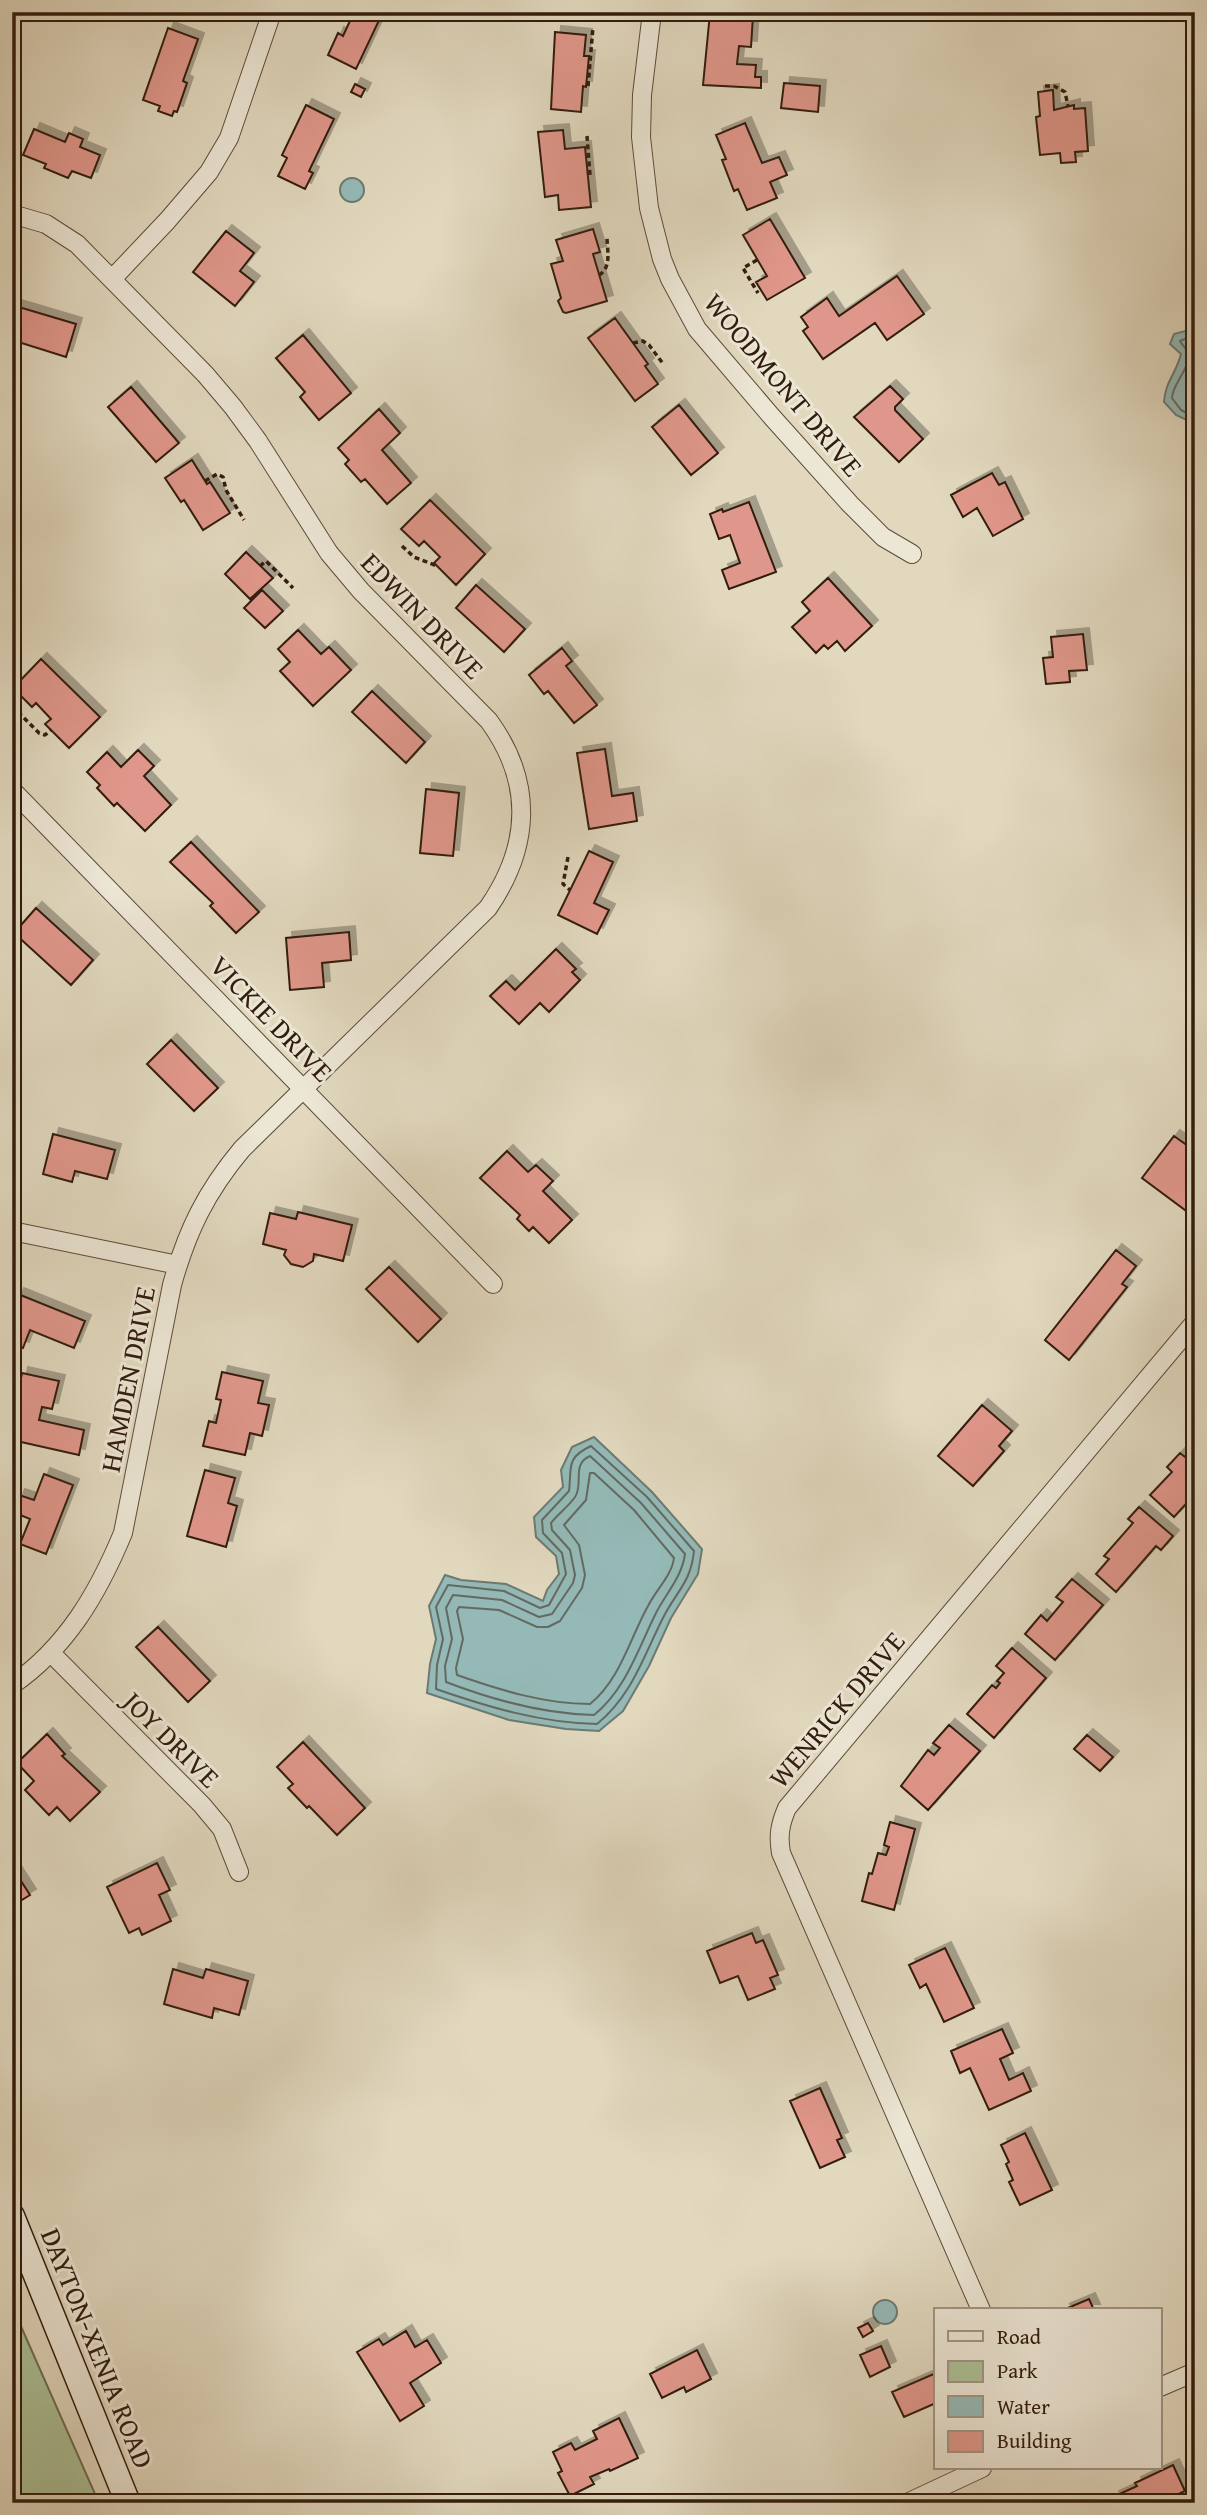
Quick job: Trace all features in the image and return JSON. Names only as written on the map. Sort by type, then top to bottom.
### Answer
[{"type":"main road","name":"DAYTON-XENIA ROAD","points":[[12,2216],[128,2503]]},
{"type":"street","points":[[112,279],[209,172],[229,138],[272,12]]},
{"type":"street","name":"WOODMONT DRIVE","points":[[652,12],[642,95],[641,137],[649,208],[670,279],[697,329],[781,428],[883,537],[912,554]]},
{"type":"street","name":"EDWIN DRIVE","points":[[12,214],[26,216],[62,233],[89,255],[205,374],[258,441],[336,562],[489,721],[507,749],[518,781],[522,827],[516,857],[504,886],[488,908],[303,1088]]},
{"type":"street","name":"VICKIE DRIVE","points":[[12,790],[493,1284]]},
{"type":"street","name":"HAMDEN DRIVE","points":[[12,1685],[51,1653],[71,1630],[110,1567],[123,1533],[178,1265],[191,1226],[220,1176],[242,1149],[303,1088]]},
{"type":"street","points":[[12,1231],[178,1265]]},
{"type":"street","name":"WENRICK DRIVE","points":[[980,2308],[781,1853],[780,1822],[787,1808],[1072,1472],[1195,1322]]},
{"type":"street","name":"JOY DRIVE","points":[[51,1653],[222,1829],[239,1872]]},
{"type":"street","points":[[1162,2386],[1195,2372]]},
{"type":"street","points":[[907,2503],[978,2470]]},
{"type":"path","points":[[588,86],[593,27]]},
{"type":"path","points":[[1045,86],[1054,86],[1065,92],[1068,106]]},
{"type":"path","points":[[587,136],[588,176]]},
{"type":"path","points":[[599,275],[605,272],[607,265],[607,237]]},
{"type":"path","points":[[757,260],[744,268],[758,293]]},
{"type":"path","points":[[633,343],[643,341],[649,345],[664,365]]},
{"type":"path","points":[[205,481],[217,474],[223,477],[226,490],[244,520]]},
{"type":"path","points":[[401,546],[414,557],[437,566]]},
{"type":"path","points":[[260,566],[266,561],[293,588]]},
{"type":"path","points":[[12,706],[40,733],[45,735],[51,730]]},
{"type":"path","points":[[568,857],[563,884],[570,890]]},
{"type":"green space","points":[[12,2306],[99,2503],[12,2503]]},
{"type":"water","points":[[352,178],[363,185],[364,190],[357,201],[352,202],[341,195],[340,190],[347,179]]},
{"type":"water","points":[[1189,330],[1195,333],[1195,424],[1176,415],[1164,402],[1166,389],[1181,354],[1170,344],[1174,334]]},
{"type":"water","points":[[594,1437],[652,1492],[702,1549],[698,1574],[671,1618],[649,1666],[623,1711],[599,1731],[566,1729],[509,1720],[427,1693],[436,1639],[429,1606],[445,1575],[461,1580],[506,1584],[543,1601],[547,1590],[559,1574],[556,1556],[536,1537],[534,1517],[563,1487],[561,1470],[572,1447]]},
{"type":"water","points":[[885,2300],[894,2303],[897,2312],[894,2321],[885,2324],[876,2321],[873,2312],[876,2303]]},
{"type":"building","points":[[354,12],[383,12],[356,69],[328,55],[338,33],[343,36]]},
{"type":"building","points":[[710,13],[753,16],[751,47],[739,46],[737,64],[756,65],[755,77],[761,77],[761,88],[703,85]]},
{"type":"building","points":[[168,28],[198,39],[183,81],[187,83],[177,112],[174,111],[172,116],[158,111],[160,106],[143,100]]},
{"type":"building","points":[[555,32],[586,35],[584,56],[589,56],[581,112],[551,109]]},
{"type":"building","points":[[784,83],[820,86],[818,112],[781,108]]},
{"type":"building","points":[[355,84],[365,89],[361,97],[351,92]]},
{"type":"building","points":[[1053,90],[1054,110],[1074,105],[1074,109],[1085,108],[1088,151],[1075,152],[1076,162],[1061,163],[1060,153],[1040,155],[1036,117],[1040,116],[1038,92]]},
{"type":"building","points":[[306,105],[334,119],[309,171],[313,173],[305,189],[278,176],[287,158],[282,155]]},
{"type":"building","points":[[745,123],[762,163],[779,157],[787,175],[770,182],[777,198],[747,210],[738,189],[734,191],[722,160],[726,159],[716,135]]},
{"type":"building","points":[[34,129],[65,142],[69,133],[83,139],[80,147],[100,155],[91,178],[72,171],[68,178],[44,168],[46,164],[23,155]]},
{"type":"building","points":[[563,130],[565,149],[585,147],[591,207],[559,210],[558,195],[545,197],[538,132]]},
{"type":"building","points":[[770,219],[805,278],[767,300],[756,282],[767,276],[743,235]]},
{"type":"building","points":[[593,229],[600,252],[593,254],[607,301],[563,312],[558,301],[561,298],[551,264],[563,261],[556,240]]},
{"type":"building","points":[[226,231],[254,253],[240,271],[254,282],[235,306],[193,272]]},
{"type":"building","points":[[897,276],[924,314],[887,340],[875,323],[823,359],[803,331],[808,327],[801,317],[827,298],[839,316]]},
{"type":"building","points":[[12,305],[76,324],[66,357],[12,340]]},
{"type":"building","points":[[615,318],[648,364],[645,366],[658,384],[635,401],[588,338]]},
{"type":"building","points":[[303,335],[351,393],[319,420],[300,397],[305,392],[276,358]]},
{"type":"building","points":[[890,386],[903,399],[895,410],[923,439],[899,462],[854,417]]},
{"type":"building","points":[[131,387],[179,443],[156,462],[108,407]]},
{"type":"building","points":[[679,405],[718,453],[691,475],[652,427]]},
{"type":"building","points":[[379,409],[400,433],[382,450],[411,483],[387,504],[365,479],[361,482],[345,464],[349,460],[338,448]]},
{"type":"building","points":[[192,460],[230,513],[203,530],[184,500],[181,502],[165,478]]},
{"type":"building","points":[[992,473],[999,485],[1005,482],[1023,519],[993,536],[977,508],[963,517],[951,495]]},
{"type":"building","points":[[430,500],[485,554],[456,585],[434,563],[440,557],[424,541],[419,546],[401,529]]},
{"type":"building","points":[[749,502],[776,572],[729,589],[722,570],[740,563],[730,535],[719,539],[710,514]]},
{"type":"building","points":[[246,552],[273,578],[250,599],[225,574]]},
{"type":"building","points":[[828,578],[872,626],[845,651],[837,641],[828,649],[824,645],[816,653],[792,627],[810,611],[802,602]]},
{"type":"building","points":[[476,585],[525,629],[504,652],[456,608]]},
{"type":"building","points":[[262,590],[283,611],[265,628],[244,608]]},
{"type":"building","points":[[298,630],[321,654],[329,647],[351,670],[313,706],[280,671],[290,662],[278,649]]},
{"type":"building","points":[[1083,634],[1087,670],[1069,671],[1070,682],[1046,684],[1043,658],[1053,657],[1051,637]]},
{"type":"building","points":[[562,648],[572,661],[566,666],[597,705],[574,723],[548,691],[544,694],[529,675]]},
{"type":"building","points":[[41,659],[100,717],[69,748],[45,724],[51,719],[36,703],[32,707],[13,688]]},
{"type":"building","points":[[372,691],[425,742],[406,763],[352,712]]},
{"type":"building","points":[[605,749],[612,796],[633,793],[637,821],[589,829],[577,753]]},
{"type":"building","points":[[138,750],[154,766],[144,776],[171,805],[145,831],[117,803],[114,806],[97,788],[100,785],[87,772],[107,752],[121,767]]},
{"type":"building","points":[[426,789],[459,793],[453,856],[420,853]]},
{"type":"building","points":[[191,842],[259,912],[236,933],[210,906],[213,903],[170,862]]},
{"type":"building","points":[[589,851],[613,862],[594,903],[609,910],[597,934],[558,915]]},
{"type":"building","points":[[36,908],[93,960],[71,985],[14,933]]},
{"type":"building","points":[[349,932],[351,960],[322,963],[324,987],[290,990],[286,938]]},
{"type":"building","points":[[556,949],[576,969],[572,972],[580,980],[549,1012],[540,1003],[519,1024],[490,996],[506,981],[515,990]]},
{"type":"building","points":[[171,1040],[218,1088],[194,1111],[147,1064]]},
{"type":"building","points":[[53,1134],[115,1150],[107,1179],[75,1171],[72,1182],[43,1174]]},
{"type":"building","points":[[1174,1136],[1195,1151],[1195,1204],[1189,1213],[1142,1178]]},
{"type":"building","points":[[507,1151],[528,1172],[536,1165],[553,1181],[543,1191],[572,1220],[549,1243],[533,1227],[529,1231],[517,1219],[520,1215],[480,1178]]},
{"type":"building","points":[[298,1212],[352,1225],[343,1261],[314,1254],[313,1261],[303,1267],[291,1264],[284,1255],[286,1250],[263,1244],[270,1213],[296,1219]]},
{"type":"building","points":[[1116,1250],[1136,1266],[1122,1284],[1127,1287],[1069,1360],[1045,1340]]},
{"type":"building","points":[[389,1267],[441,1319],[418,1342],[366,1289]]},
{"type":"building","points":[[18,1294],[85,1321],[74,1348],[30,1330],[23,1348],[12,1344],[12,1308]]},
{"type":"building","points":[[222,1372],[263,1381],[258,1403],[269,1405],[262,1436],[250,1433],[245,1455],[203,1446],[209,1421],[216,1423],[221,1400],[216,1399]]},
{"type":"building","points":[[22,1373],[59,1381],[52,1409],[42,1407],[39,1420],[84,1430],[79,1455],[12,1440],[15,1425],[12,1425],[12,1402],[16,1403]]},
{"type":"building","points":[[982,1405],[1012,1431],[999,1446],[1004,1451],[973,1486],[938,1456]]},
{"type":"building","points":[[1195,1446],[1195,1494],[1174,1517],[1150,1495],[1172,1472],[1167,1467],[1180,1453],[1185,1457]]},
{"type":"building","points":[[205,1470],[235,1478],[228,1503],[237,1506],[226,1547],[187,1536]]},
{"type":"building","points":[[44,1474],[73,1485],[46,1554],[20,1544],[30,1519],[13,1512],[19,1495],[34,1500]]},
{"type":"building","points":[[1139,1507],[1173,1536],[1161,1550],[1156,1546],[1116,1592],[1096,1574],[1109,1559],[1104,1556],[1133,1523],[1128,1519]]},
{"type":"building","points":[[1072,1579],[1103,1605],[1055,1660],[1025,1634],[1041,1615],[1047,1621],[1063,1602],[1056,1597]]},
{"type":"building","points":[[158,1627],[210,1681],[188,1702],[136,1647]]},
{"type":"building","points":[[1012,1648],[1046,1678],[994,1738],[967,1714],[992,1685],[996,1688],[1000,1683],[997,1681],[1004,1673],[996,1666]]},
{"type":"building","points":[[949,1725],[980,1751],[928,1810],[901,1786],[928,1750],[934,1755],[940,1748],[933,1743]]},
{"type":"building","points":[[47,1734],[65,1754],[62,1756],[100,1792],[70,1821],[57,1807],[49,1815],[25,1790],[34,1781],[17,1763]]},
{"type":"building","points":[[1087,1735],[1113,1757],[1100,1771],[1074,1749]]},
{"type":"building","points":[[303,1742],[365,1808],[337,1835],[288,1788],[293,1784],[277,1767]]},
{"type":"building","points":[[890,1822],[915,1829],[894,1910],[862,1901],[869,1873],[872,1874],[878,1853],[886,1855],[889,1847],[884,1845]]},
{"type":"building","points":[[157,1863],[170,1890],[159,1895],[171,1921],[142,1935],[139,1928],[129,1933],[107,1887]]},
{"type":"building","points":[[14,1870],[30,1895],[12,1906],[12,1871]]},
{"type":"building","points":[[752,1933],[756,1943],[763,1940],[778,1975],[770,1978],[775,1989],[748,2000],[738,1976],[720,1983],[707,1951]]},
{"type":"building","points":[[945,1948],[974,2008],[944,2022],[926,1984],[920,1988],[909,1965]]},
{"type":"building","points":[[173,1969],[203,1978],[206,1969],[248,1981],[239,2015],[214,2008],[212,2018],[164,2004]]},
{"type":"building","points":[[1002,2029],[1013,2053],[1000,2059],[1009,2080],[1023,2073],[1031,2091],[989,2110],[970,2068],[960,2073],[951,2051]]},
{"type":"building","points":[[820,2088],[842,2138],[837,2140],[845,2157],[820,2168],[790,2101]]},
{"type":"building","points":[[1025,2133],[1052,2190],[1020,2205],[1009,2182],[1013,2180],[1001,2145]]},
{"type":"building","points":[[1089,2299],[1093,2308],[1068,2308]]},
{"type":"building","points":[[868,2323],[873,2331],[863,2337],[858,2328]]},
{"type":"building","points":[[406,2331],[415,2347],[427,2340],[441,2363],[410,2383],[424,2406],[400,2421],[357,2352],[379,2339],[383,2345]]},
{"type":"building","points":[[881,2346],[890,2367],[870,2377],[860,2355]]},
{"type":"building","points":[[697,2350],[711,2379],[686,2392],[684,2387],[662,2398],[650,2374]]},
{"type":"building","points":[[934,2374],[934,2404],[904,2417],[892,2392]]},
{"type":"building","points":[[619,2418],[638,2458],[590,2477],[594,2484],[570,2496],[558,2473],[562,2471],[553,2452],[571,2443],[575,2450],[597,2439],[593,2431]]},
{"type":"building","points":[[1173,2465],[1185,2491],[1159,2503],[1115,2503],[1113,2497]]}]
